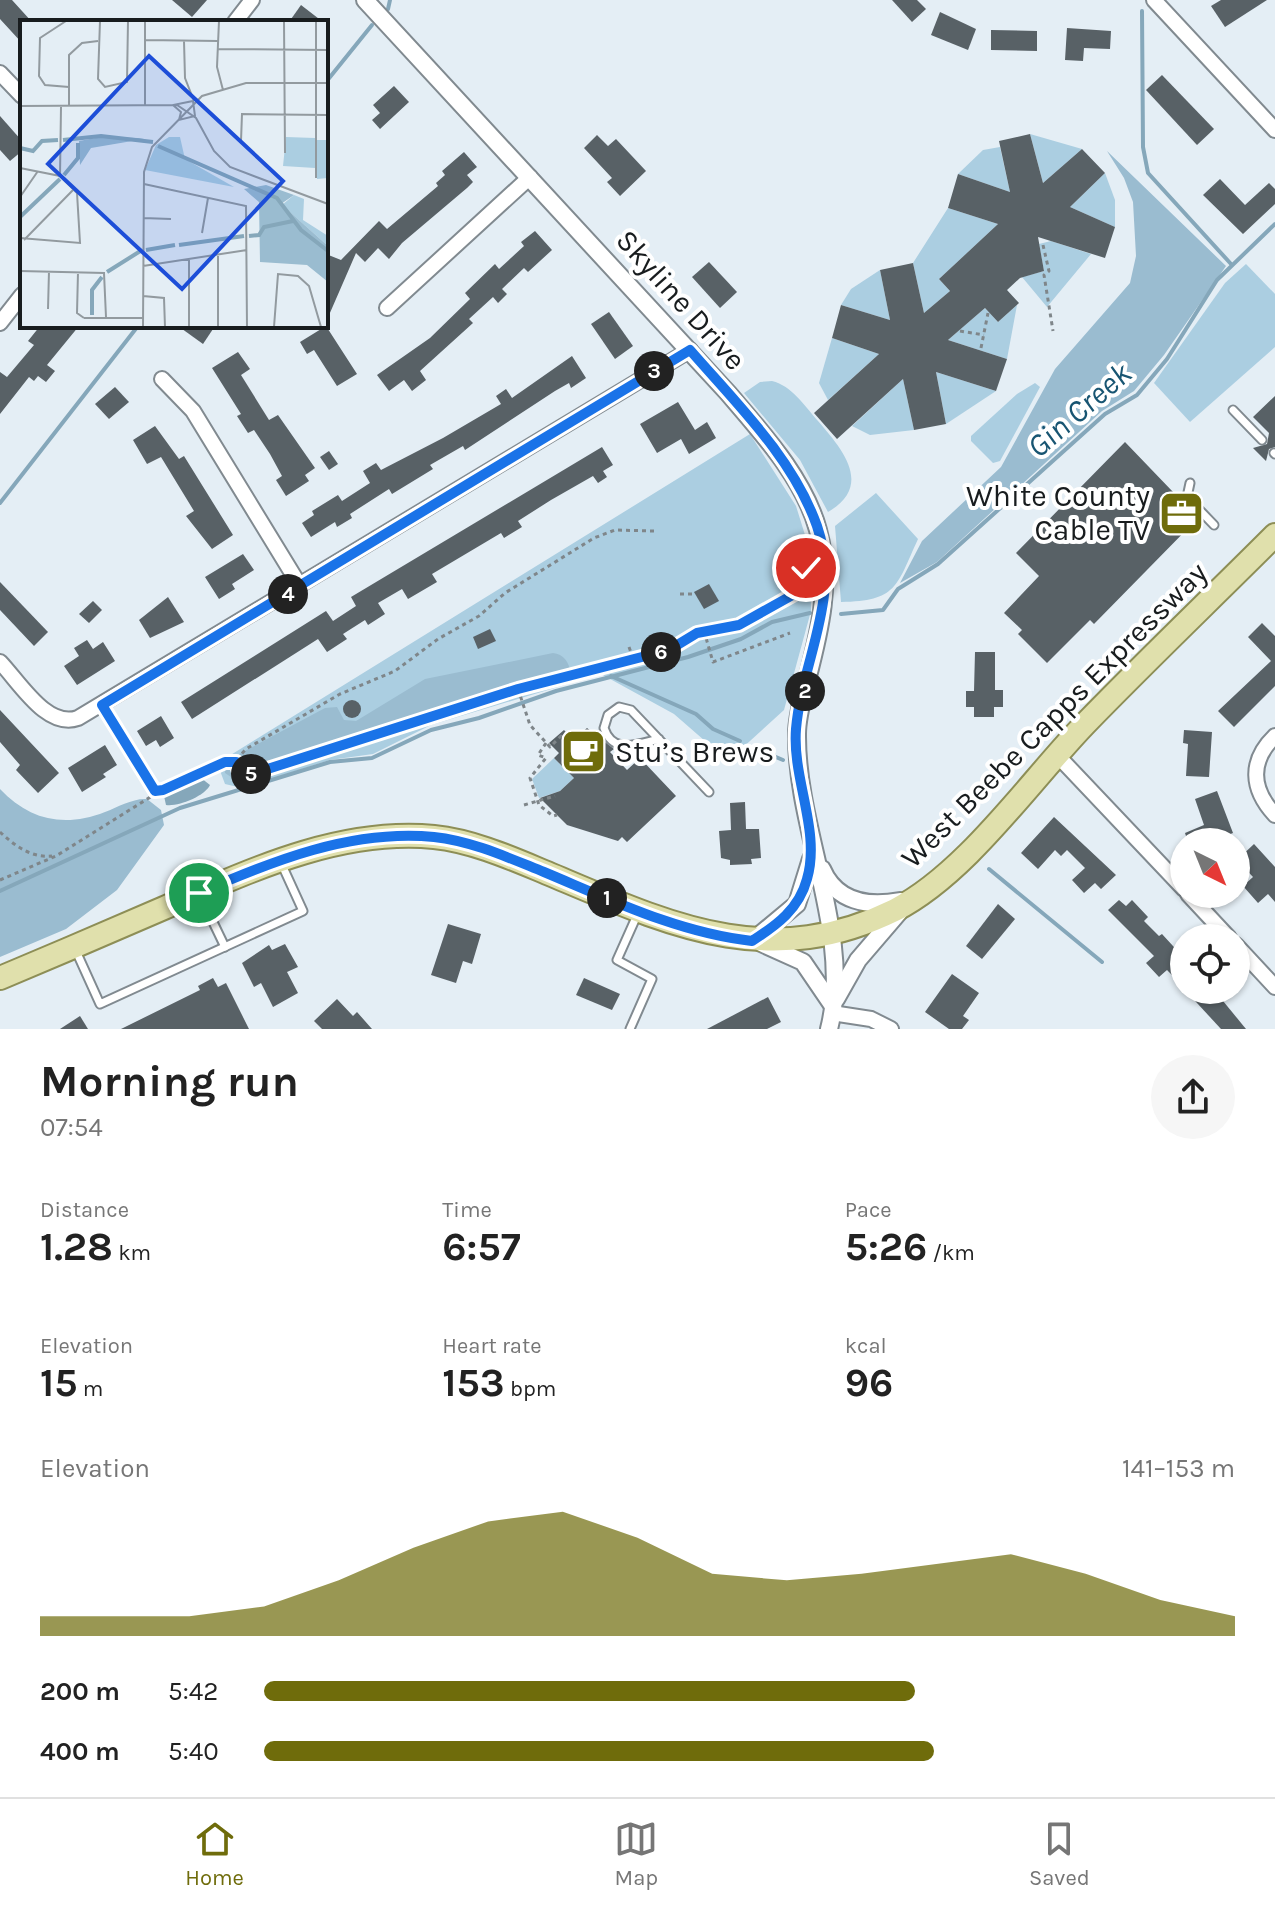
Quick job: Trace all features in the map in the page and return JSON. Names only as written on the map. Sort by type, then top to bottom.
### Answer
[{"type":"main road","name":"West Beebe Capps Expressway","points":[[0,978],[280,859],[333,845],[434,837],[491,850],[639,911],[714,935],[752,941],[830,932],[876,918],[916,897],[954,865],[1057,755],[1275,535]]},
{"type":"street","points":[[237,20],[252,0]]},
{"type":"street","name":"Skyline Drive","points":[[365,0],[690,350],[768,442],[800,488],[818,530],[826,582],[824,609],[796,729],[797,761],[830,932],[831,1016]]},
{"type":"street","points":[[1154,0],[1275,130]]},
{"type":"street","points":[[0,73],[20,94]]},
{"type":"street","points":[[387,308],[530,177]]},
{"type":"street","points":[[0,323],[20,298]]},
{"type":"street","points":[[0,662],[54,718],[67,722],[102,705],[690,350]]},
{"type":"street","points":[[162,379],[193,411],[300,586]]},
{"type":"street","points":[[1275,736],[1257,759],[1254,772],[1258,790],[1275,815]]},
{"type":"street","points":[[1057,755],[1170,874]]},
{"type":"street","points":[[812,846],[825,878],[846,896],[882,904],[916,897]]},
{"type":"street","points":[[752,941],[778,924],[797,904],[808,876],[812,846]]},
{"type":"street","points":[[831,1016],[868,947],[916,897]]},
{"type":"street","points":[[1201,908],[1216,924]]},
{"type":"street","points":[[752,941],[779,949],[803,962],[831,1016]]},
{"type":"street","points":[[1250,960],[1275,987]]},
{"type":"street","points":[[831,1016],[871,1019],[891,1029]]},
{"type":"lane","points":[[1233,410],[1262,440]]},
{"type":"lane","points":[[1190,483],[1187,497],[1214,525]]},
{"type":"lane","points":[[659,739],[629,746],[615,744],[604,728],[608,715],[619,707],[631,710],[659,739],[709,792]]},
{"type":"lane","points":[[74,947],[100,1004],[303,911],[280,859]]},
{"type":"lane","points":[[199,893],[225,947]]},
{"type":"lane","points":[[630,1029],[652,979],[617,960],[639,911]]},
{"type":"path","points":[[1043,245],[1049,271],[1044,275],[1053,331]]},
{"type":"path","points":[[981,348],[988,313]]},
{"type":"path","points":[[960,331],[984,335]]},
{"type":"path","points":[[0,880],[56,856],[160,791],[220,764],[236,762],[246,749],[340,694],[395,671],[438,639],[479,616],[505,593],[534,579],[594,538],[615,530],[654,531]]},
{"type":"path","points":[[236,762],[239,772],[255,773],[518,689],[669,650],[704,631],[739,625],[791,597],[806,576],[806,568],[798,553]]},
{"type":"path","points":[[680,594],[695,594]]},
{"type":"path","points":[[704,631],[713,662],[790,633]]},
{"type":"path","points":[[629,647],[633,658]]},
{"type":"path","points":[[518,689],[530,725],[546,743],[550,747],[561,736],[569,744]]},
{"type":"path","points":[[102,705],[152,788],[160,791]]},
{"type":"path","points":[[546,743],[538,755],[546,758],[543,765],[530,778],[538,801],[553,816],[557,815]]},
{"type":"path","points":[[524,805],[555,796]]},
{"type":"path","points":[[0,832],[26,852],[40,857],[56,856]]},
{"type":"shaded area","points":[[1030,134],[1082,149],[1043,183]]},
{"type":"shaded area","points":[[1000,147],[1010,192],[958,174],[983,150]]},
{"type":"shaded area","points":[[1107,151],[1226,266],[1164,355],[1134,391],[1102,411],[937,562],[900,583],[922,541],[1001,467],[1055,369],[1130,283],[1136,256],[1133,202],[1124,178]]},
{"type":"shaded area","points":[[1105,173],[1115,200],[1115,227],[1070,207]]},
{"type":"shaded area","points":[[948,208],[998,224],[939,279],[950,291],[924,313],[913,263]]},
{"type":"shaded area","points":[[1051,241],[1091,254],[1047,307],[1022,277],[1044,271],[1039,244]]},
{"type":"shaded area","points":[[1246,264],[1275,294],[1275,347],[1190,422],[1154,383],[1225,283]]},
{"type":"shaded area","points":[[880,270],[890,320],[841,305],[851,289]]},
{"type":"shaded area","points":[[1017,305],[1007,359],[948,340],[985,308],[998,322]]},
{"type":"shaded area","points":[[832,338],[879,354],[828,400],[819,383]]},
{"type":"shaded area","points":[[936,372],[996,391],[946,424]]},
{"type":"shaded area","points":[[903,379],[914,430],[870,435],[852,426]]},
{"type":"shaded area","points":[[772,381],[786,387],[803,403],[844,455],[851,479],[849,490],[842,501],[828,512],[800,460],[744,393],[760,382]]},
{"type":"shaded area","points":[[1035,383],[1040,387],[1000,461],[993,463],[971,441],[971,436],[1017,394]]},
{"type":"shaded area","points":[[750,434],[796,506],[810,551],[811,611],[784,710],[728,761],[674,714],[601,674],[431,725],[373,754],[330,760],[242,788],[225,784],[219,768],[221,761]]},
{"type":"shaded area","points":[[876,493],[918,539],[905,569],[892,588],[874,598],[841,602],[835,526]]},
{"type":"shaded area","points":[[553,653],[568,663],[570,675],[565,682],[237,781],[225,773],[225,765],[230,759],[325,708],[337,707],[344,720],[356,721],[425,679]]},
{"type":"shaded area","points":[[554,758],[574,778],[560,791],[539,798],[532,779]]},
{"type":"shaded area","points":[[201,778],[210,785],[203,793],[184,802],[166,805],[164,796]]},
{"type":"shaded area","points":[[0,789],[23,808],[61,820],[90,817],[131,801],[147,799],[161,810],[164,825],[117,890],[66,929],[0,957]]},
{"type":"building","points":[[0,0],[12,0],[30,20],[20,20],[20,41],[0,19]]},
{"type":"building","points":[[172,0],[207,0],[192,17]]},
{"type":"building","points":[[892,0],[917,0],[926,9],[912,22]]},
{"type":"building","points":[[1221,0],[1267,0],[1225,27],[1211,6]]},
{"type":"building","points":[[301,5],[320,20],[290,20]]},
{"type":"building","points":[[940,12],[976,29],[968,50],[931,35]]},
{"type":"building","points":[[1067,28],[1111,31],[1110,49],[1084,48],[1083,61],[1065,60]]},
{"type":"building","points":[[991,30],[1037,31],[1037,51],[991,50]]},
{"type":"building","points":[[1162,75],[1214,129],[1197,145],[1146,90]]},
{"type":"building","points":[[394,86],[409,102],[380,129],[372,120],[380,113],[373,105]]},
{"type":"building","points":[[0,116],[20,139],[20,153],[10,161],[0,150]]},
{"type":"building","points":[[1030,134],[1043,183],[1082,149],[1105,173],[1070,207],[1115,227],[1105,258],[1038,237],[1044,271],[1020,278],[1007,290],[1019,303],[998,322],[985,308],[948,340],[1007,359],[996,391],[936,372],[946,424],[914,430],[903,379],[837,439],[814,413],[879,354],[832,338],[841,305],[890,320],[880,270],[913,263],[924,313],[950,291],[939,279],[998,224],[948,208],[958,174],[1010,192],[999,141]]},
{"type":"building","points":[[597,135],[608,146],[616,139],[646,171],[620,196],[607,182],[612,178],[584,148]]},
{"type":"building","points":[[464,152],[477,167],[467,175],[473,182],[402,243],[389,259],[378,248],[365,262],[356,253],[328,317],[328,255],[341,260],[379,221],[387,229],[438,186],[436,183],[445,175],[442,171]]},
{"type":"building","points":[[1220,179],[1245,205],[1269,183],[1275,189],[1275,204],[1243,234],[1203,195]]},
{"type":"building","points":[[535,231],[552,250],[528,272],[524,268],[502,289],[507,294],[498,303],[493,297],[469,319],[473,323],[420,371],[426,380],[412,391],[404,380],[389,391],[377,375],[430,338],[470,299],[465,293],[495,264],[499,269],[524,246],[521,242]]},
{"type":"building","points":[[709,262],[737,292],[720,308],[692,277]]},
{"type":"building","points":[[609,312],[633,346],[615,359],[591,324]]},
{"type":"building","points":[[38,328],[77,328],[47,365],[55,371],[46,382],[38,376],[34,381],[29,377],[0,414],[0,372],[7,377],[34,345],[28,341]]},
{"type":"building","points":[[181,328],[214,328],[203,344]]},
{"type":"building","points":[[327,328],[357,374],[337,386],[314,350],[307,354],[300,342]]},
{"type":"building","points":[[238,352],[250,369],[241,375],[269,420],[278,415],[315,468],[305,475],[309,481],[286,496],[276,480],[282,476],[270,454],[254,430],[248,433],[237,416],[241,414],[212,368]]},
{"type":"building","points":[[572,356],[586,378],[571,388],[569,383],[555,391],[465,450],[463,446],[430,465],[433,469],[392,494],[389,489],[350,514],[352,518],[337,527],[335,522],[311,537],[302,523],[314,515],[312,511],[338,495],[342,501],[370,483],[363,471],[376,463],[381,470],[443,438],[501,404],[496,396],[506,389],[512,398]]},
{"type":"building","points":[[115,387],[129,402],[109,419],[95,404]]},
{"type":"building","points":[[1275,396],[1275,447],[1269,449],[1266,461],[1253,448],[1267,444],[1269,433],[1253,417]]},
{"type":"building","points":[[678,402],[695,430],[707,422],[716,438],[689,454],[681,439],[657,453],[640,424]]},
{"type":"building","points":[[155,426],[179,459],[184,456],[233,535],[212,549],[186,516],[194,511],[161,457],[147,464],[133,440]]},
{"type":"building","points":[[1125,442],[1198,518],[1094,624],[1090,620],[1047,663],[1018,634],[1022,630],[1004,613],[1039,576],[1016,553]]},
{"type":"building","points":[[602,447],[613,465],[603,471],[607,477],[598,483],[593,476],[551,500],[518,521],[522,527],[504,538],[501,533],[432,574],[437,582],[408,599],[402,589],[378,603],[385,614],[368,625],[365,620],[343,634],[347,639],[327,652],[318,639],[192,719],[181,702],[326,611],[333,621],[356,606],[351,597]]},
{"type":"building","points":[[329,451],[338,464],[329,470],[320,457]]},
{"type":"building","points":[[243,554],[254,570],[232,584],[235,589],[219,599],[205,577]]},
{"type":"building","points":[[0,582],[48,632],[34,646],[0,610]]},
{"type":"building","points":[[709,584],[719,601],[704,609],[694,592]]},
{"type":"building","points":[[168,597],[184,622],[150,638],[139,620]]},
{"type":"building","points":[[93,601],[102,610],[89,623],[79,614]]},
{"type":"building","points":[[1262,623],[1275,636],[1275,686],[1234,727],[1218,711],[1271,661],[1248,637]]},
{"type":"building","points":[[490,629],[496,641],[478,649],[473,637]]},
{"type":"building","points":[[87,640],[93,649],[103,642],[115,661],[77,685],[64,666],[79,656],[74,648]]},
{"type":"building","points":[[975,652],[995,652],[995,690],[1003,690],[1003,707],[994,707],[994,717],[974,717],[974,707],[966,707],[966,691],[974,691]]},
{"type":"building","points":[[352,700],[361,709],[352,718],[343,709]]},
{"type":"building","points":[[0,710],[59,773],[38,793],[16,770],[20,765],[0,742]]},
{"type":"building","points":[[161,716],[174,738],[160,747],[156,740],[146,746],[137,731]]},
{"type":"building","points":[[587,728],[614,749],[610,752],[627,770],[640,758],[676,796],[627,842],[622,837],[618,841],[567,825],[540,798],[560,791],[574,778],[554,758],[559,753],[549,743],[564,730],[573,740]]},
{"type":"building","points":[[1184,730],[1212,732],[1209,777],[1186,776],[1188,744],[1183,743]]},
{"type":"building","points":[[105,745],[117,765],[103,774],[106,777],[82,792],[68,768]]},
{"type":"building","points":[[1217,791],[1231,828],[1197,828],[1204,825],[1195,799]]},
{"type":"building","points":[[745,802],[746,829],[759,829],[761,858],[751,859],[752,864],[730,865],[730,860],[721,858],[719,831],[731,830],[730,803]]},
{"type":"building","points":[[1054,817],[1116,875],[1101,889],[1095,883],[1084,893],[1072,880],[1085,868],[1067,850],[1061,856],[1055,850],[1038,869],[1021,853]]},
{"type":"building","points":[[1254,844],[1275,867],[1275,902],[1268,894],[1258,903],[1250,894],[1250,880],[1253,877],[1250,874],[1250,848]]},
{"type":"building","points":[[1119,900],[1126,906],[1132,900],[1148,917],[1144,921],[1170,943],[1170,973],[1167,970],[1159,977],[1146,963],[1154,956],[1108,910]]},
{"type":"building","points":[[998,904],[1015,919],[982,959],[966,946]]},
{"type":"building","points":[[448,924],[481,934],[472,964],[463,961],[456,983],[431,975]]},
{"type":"building","points":[[285,944],[298,967],[287,972],[298,993],[273,1007],[261,983],[254,987],[242,963],[269,945],[272,950]]},
{"type":"building","points":[[952,974],[979,993],[963,1016],[969,1020],[962,1029],[949,1029],[925,1012]]},
{"type":"building","points":[[213,978],[218,987],[226,983],[249,1029],[121,1029],[200,990],[198,986]]},
{"type":"building","points":[[584,978],[620,994],[612,1010],[576,995]]},
{"type":"building","points":[[768,997],[781,1022],[767,1029],[707,1029]]},
{"type":"building","points":[[337,999],[353,1016],[357,1012],[372,1029],[322,1029],[314,1021]]},
{"type":"building","points":[[1198,1004],[1225,1004],[1246,1029],[1221,1029]]},
{"type":"building","points":[[80,1016],[88,1029],[60,1029]]},
{"type":"waterway","points":[[388,9],[390,0]]},
{"type":"waterway","points":[[1142,11],[1143,147],[1148,173],[1231,264]]},
{"type":"waterway","points":[[328,80],[372,25]]},
{"type":"waterway","name":"Gin Creek","points":[[841,614],[883,610],[898,589],[938,564],[1105,414],[1137,395],[1167,359],[1217,280],[1275,224]]},
{"type":"waterway","points":[[0,503],[136,328]]},
{"type":"waterway","points":[[1108,666],[1197,578]]},
{"type":"waterway","name":"Gin Creek","points":[[0,891],[180,808],[330,762],[372,758],[431,730],[479,718],[556,691],[688,657],[741,639],[772,622],[810,613]]},
{"type":"waterway","points":[[611,676],[696,714],[713,729],[740,741]]},
{"type":"waterway","points":[[759,750],[783,760]]},
{"type":"waterway","points":[[973,808],[993,786]]},
{"type":"waterway","points":[[989,869],[1102,962]]},
{"type":"place","name":"White County Cable TV","points":[[1181,513]]},
{"type":"place","name":"Stu’s Brews","points":[[584,752]]},
{"type":"route","points":[[199,893],[266,864],[307,851],[384,839],[434,837],[491,850],[667,922],[714,935],[752,941],[778,924],[797,904],[808,876],[812,846],[797,761],[796,729],[822,624],[826,582],[818,530],[800,488],[768,442],[690,350],[102,705],[155,791],[225,762],[236,762],[239,772],[252,774],[518,689],[669,650],[697,633],[739,625],[798,592],[803,585],[806,568]]}]
